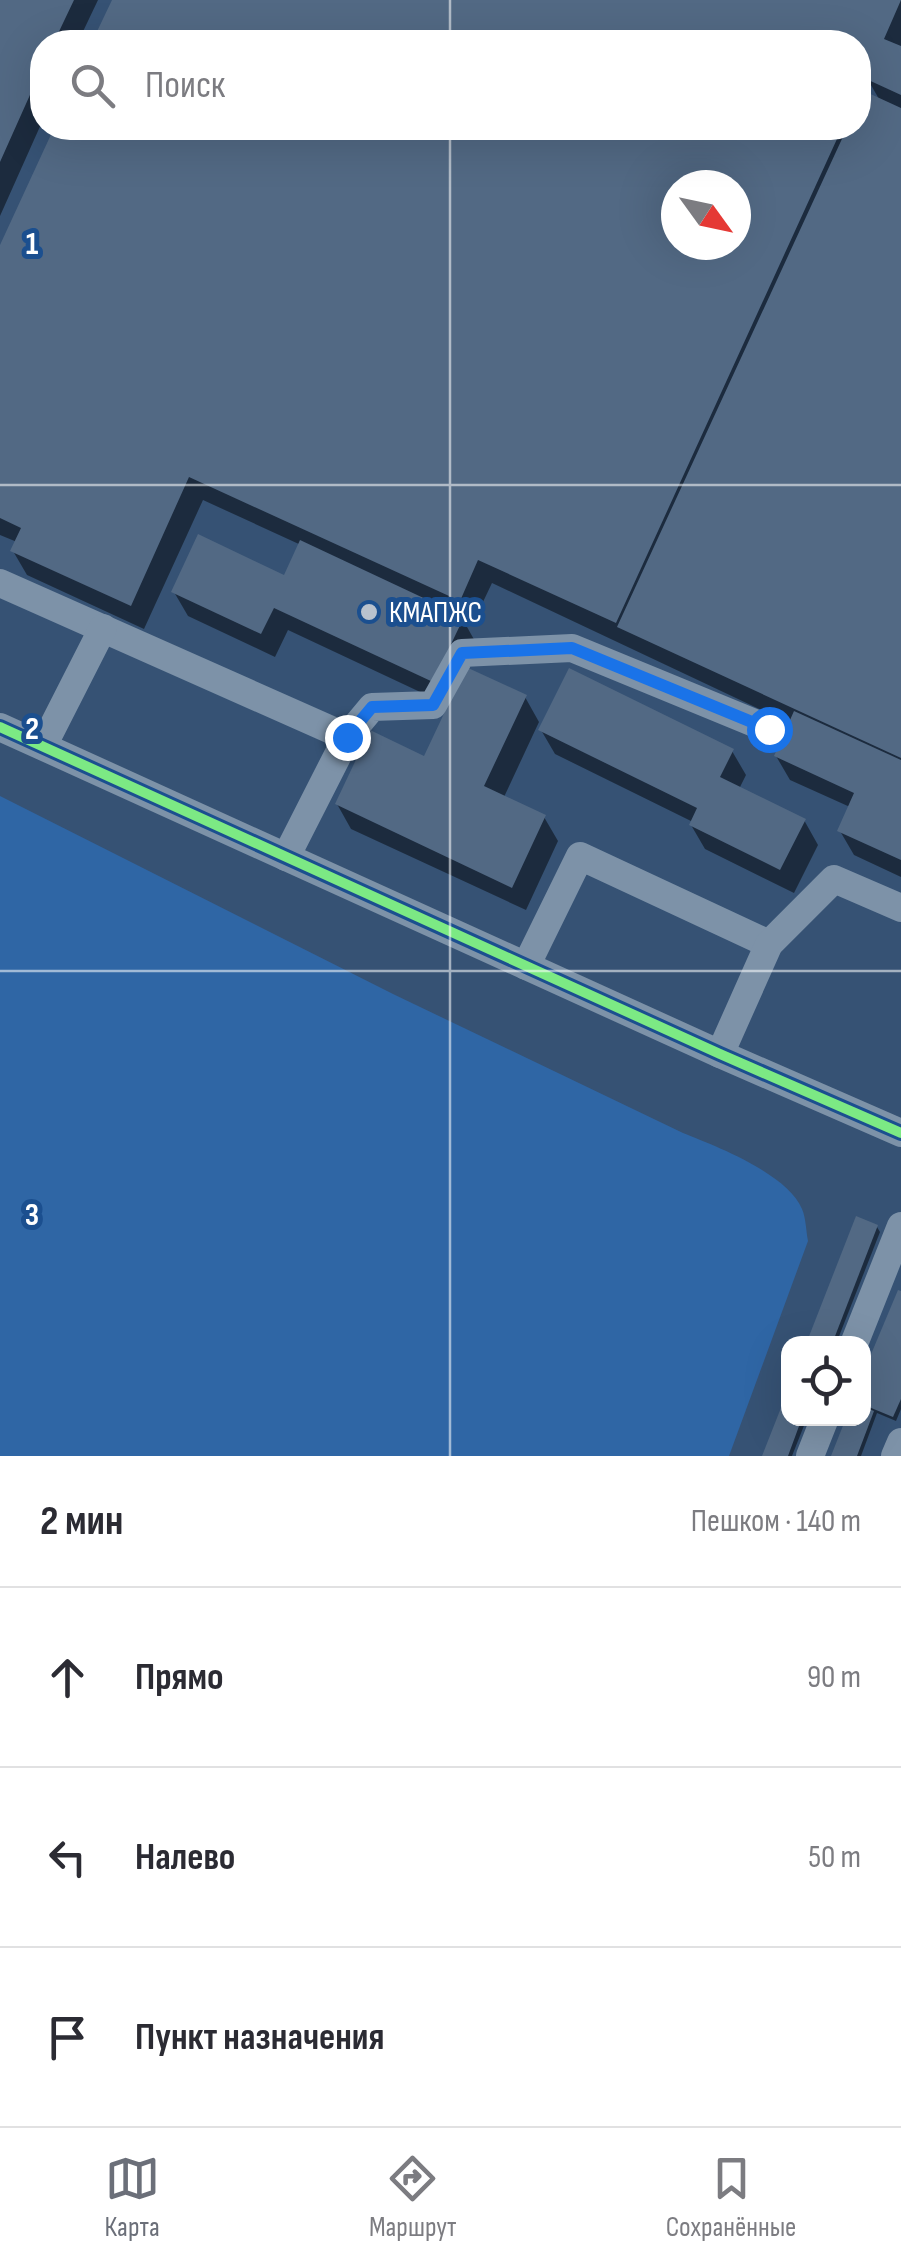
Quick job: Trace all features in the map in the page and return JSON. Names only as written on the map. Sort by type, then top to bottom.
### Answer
[{"type":"street","points":[[0,583],[347,737]]},
{"type":"street","points":[[43,746],[102,628]]},
{"type":"street","points":[[286,857],[347,737],[372,707],[433,705],[462,653],[572,648],[769,729]]},
{"type":"street","points":[[0,727],[720,1054],[901,1132]]},
{"type":"street","points":[[526,966],[580,856],[769,944]]},
{"type":"street","points":[[720,1054],[769,944],[834,879],[901,908]]},
{"type":"street","points":[[858,1336],[895,1255],[901,1226]]},
{"type":"street","points":[[810,1456],[821,1426]]},
{"type":"street","points":[[895,1456],[901,1442]]},
{"type":"shaded area","points":[[0,796],[393,994],[731,1154],[782,1184],[802,1209],[808,1241],[729,1456],[0,1456]]},
{"type":"building","points":[[0,0],[74,0],[60,30],[30,30],[30,95],[0,162]]},
{"type":"building","points":[[112,0],[901,0],[884,39],[901,46],[901,95],[871,81],[871,30],[98,30]]},
{"type":"building","points":[[871,94],[901,108],[901,758],[617,627],[841,140],[871,140]]},
{"type":"building","points":[[48,140],[837,140],[616,623],[478,560],[460,601],[189,477],[131,606],[10,551],[21,528],[0,518],[0,245]]},
{"type":"building","name":"КМАПЖС","points":[[198,534],[284,575],[300,540],[464,617],[433,682],[274,608],[261,634],[171,592]]},
{"type":"building","points":[[466,667],[527,695],[484,786],[546,815],[512,888],[335,804],[370,730],[424,756]]},
{"type":"building","points":[[569,668],[734,749],[720,777],[806,819],[780,870],[689,825],[697,808],[538,730]]},
{"type":"building","points":[[794,711],[901,760],[901,860],[837,831],[854,793],[774,756]]},
{"type":"building","points":[[856,1216],[878,1225],[835,1336],[809,1336]]},
{"type":"building","points":[[898,1290],[901,1291],[901,1399],[893,1417],[871,1408],[871,1354]]},
{"type":"building","points":[[781,1408],[781,1426],[799,1426],[788,1456],[762,1456]]},
{"type":"building","points":[[843,1426],[868,1426],[857,1456],[831,1456]]},
{"type":"cycle path","points":[[0,727],[901,1133]]},
{"type":"place","name":"КМАПЖС","points":[[369,612]]},
{"type":"route","points":[[347,737],[372,707],[433,705],[462,653],[572,648],[769,729]]}]
